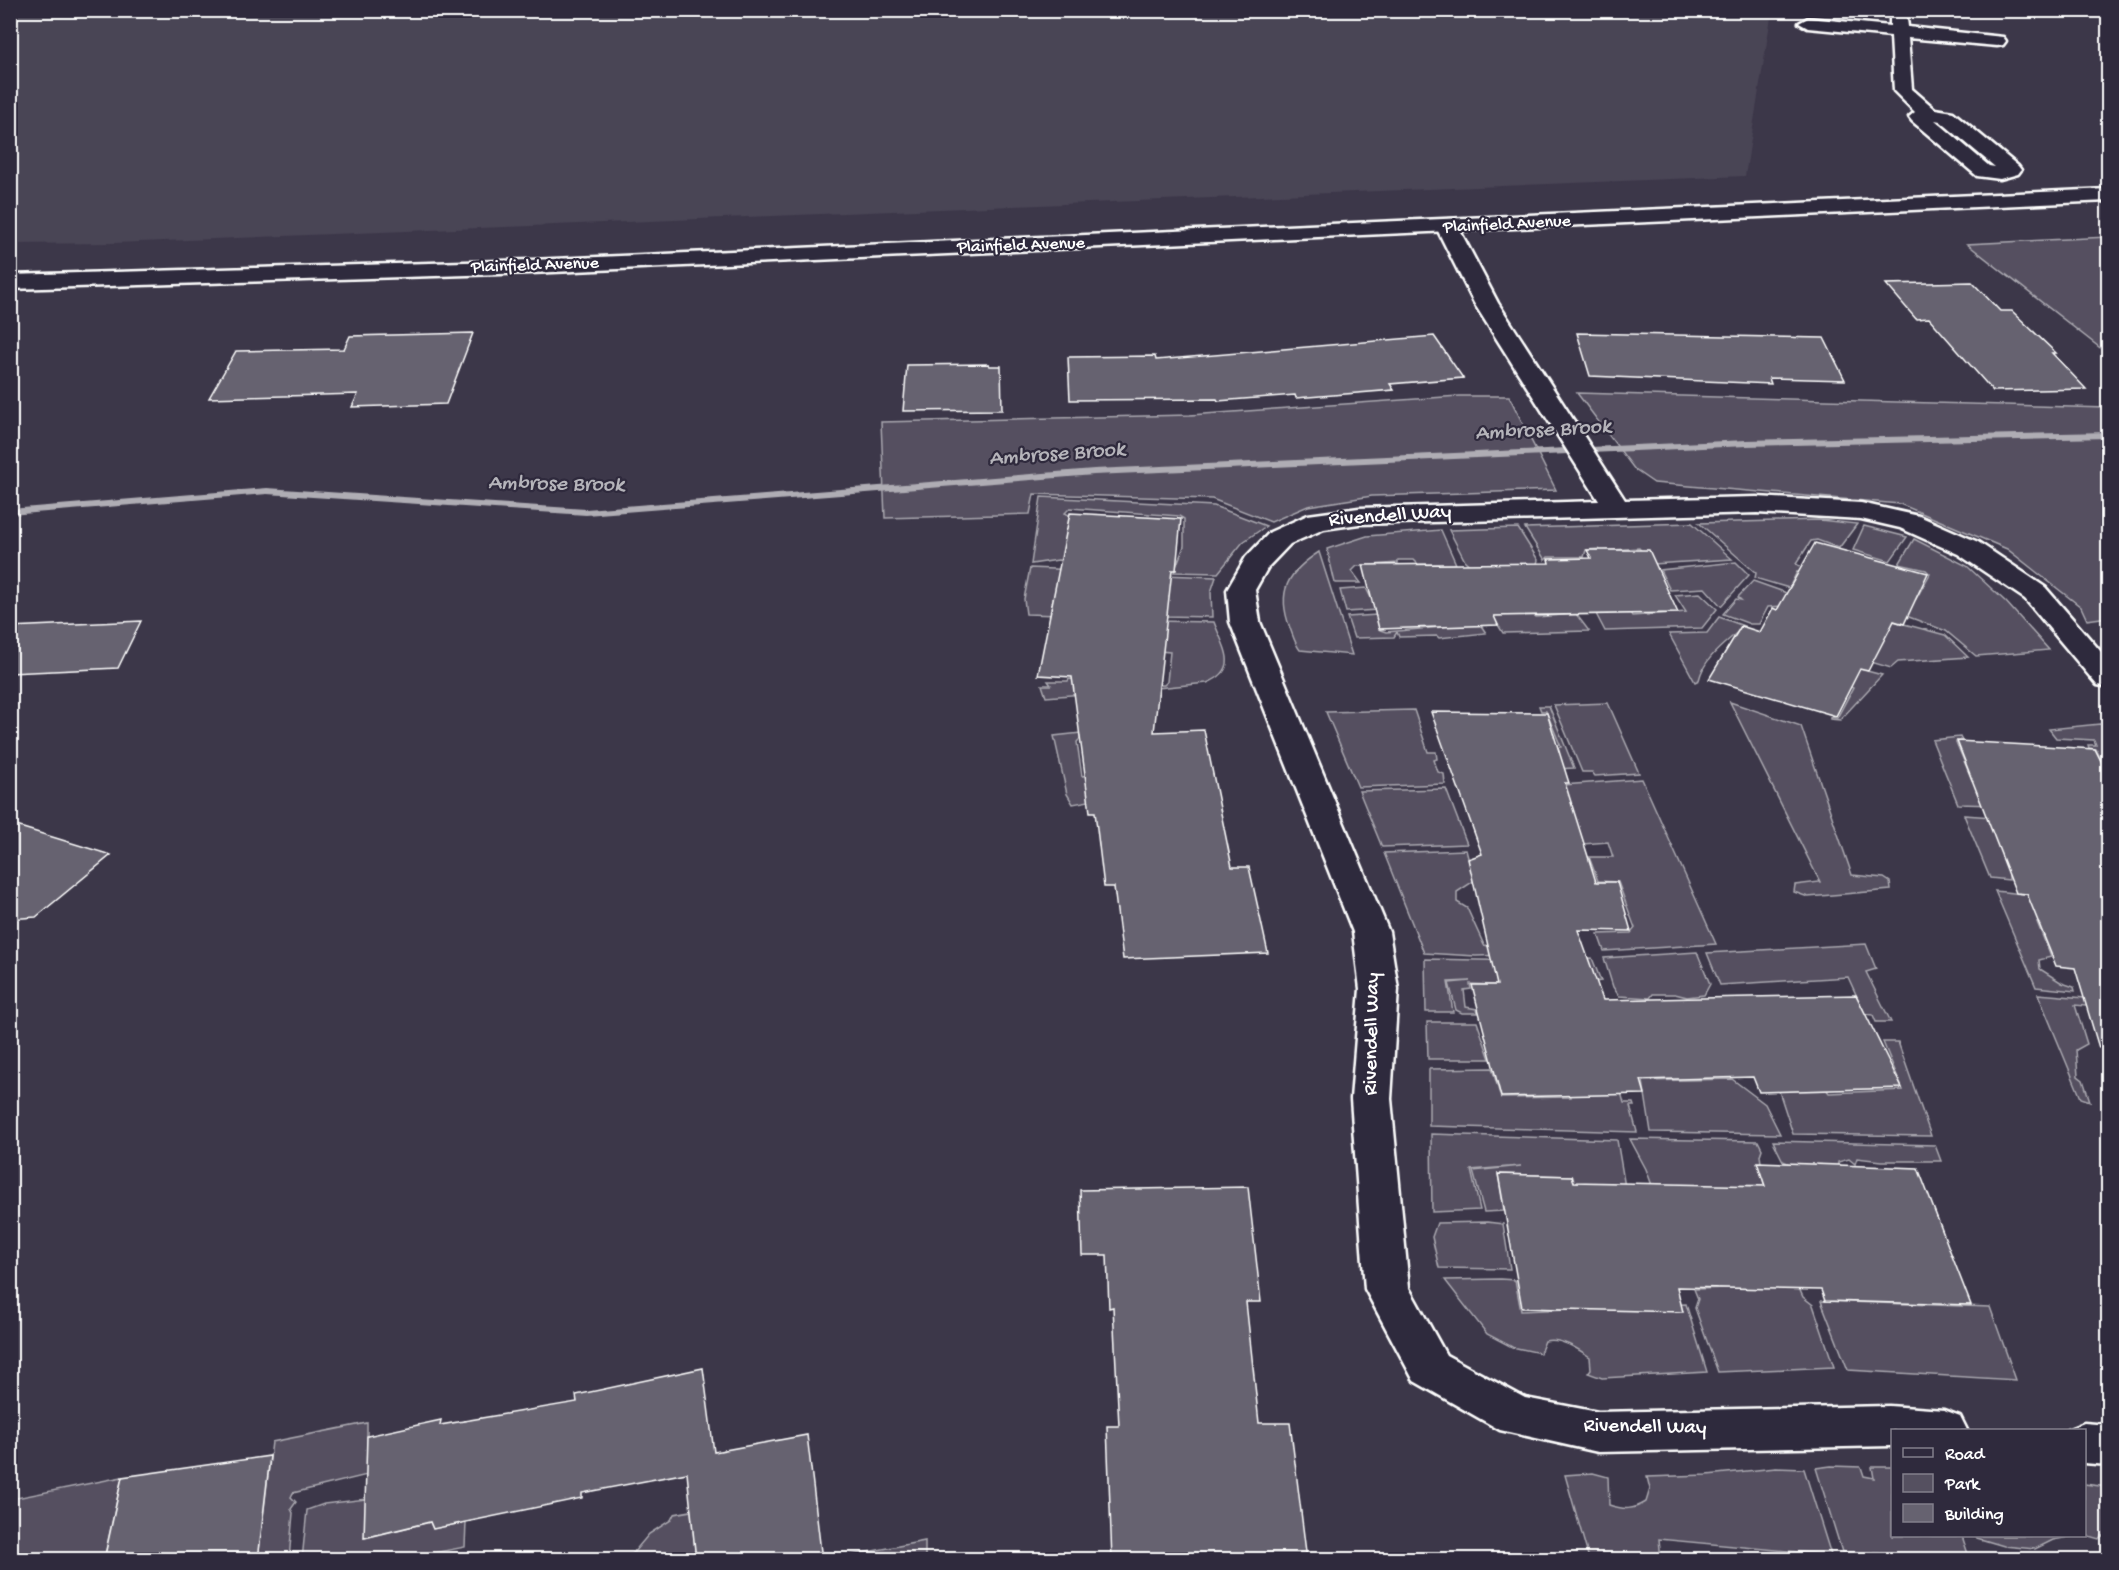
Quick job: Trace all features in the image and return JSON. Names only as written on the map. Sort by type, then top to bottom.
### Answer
[{"type":"street","points":[[1898,10],[1903,92],[1929,114],[1919,117],[1984,172],[2000,173],[2031,198]]},
{"type":"street","points":[[1808,23],[1997,41]]},
{"type":"street","name":"Plainfield Avenue","points":[[10,282],[240,278],[1447,227],[2109,195]]},
{"type":"street","points":[[1447,227],[1486,303],[1616,507]]},
{"type":"street","name":"Rivendell Way","points":[[1922,1429],[1889,1426],[1598,1432],[1516,1416],[1430,1368],[1387,1289],[1371,1099],[1379,989],[1371,932],[1245,622],[1241,590],[1256,563],[1281,538],[1318,521],[1359,516],[1616,507],[1757,505],[1861,512],[1909,522],[1968,548],[2035,593],[2109,678]]},
{"type":"street","points":[[2086,1443],[2109,1445]]},
{"type":"shaded area","points":[[10,11],[1772,11],[1745,176],[115,243],[11,244]]},
{"type":"green space","points":[[2108,237],[2108,354],[1967,244]]},
{"type":"green space","points":[[1577,393],[2108,408],[2108,617],[2087,620],[2081,607],[2007,549],[1900,504],[1654,483],[1635,470]]},
{"type":"green space","points":[[1459,396],[1509,396],[1556,490],[1372,496],[1308,506],[1271,522],[1212,499],[1034,494],[1030,514],[885,518],[881,422],[1190,415]]},
{"type":"green space","points":[[1041,497],[1214,506],[1266,526],[1243,542],[1218,573],[1174,572],[1184,546],[1184,519],[1179,516],[1070,508],[1065,513],[1069,515],[1067,543],[1079,561],[1058,560],[1031,564]]},
{"type":"green space","points":[[1820,520],[1857,524],[1839,548],[1817,540],[1811,541],[1796,564],[1803,568],[1800,573],[1797,572],[1789,588],[1755,578],[1756,573],[1699,523]]},
{"type":"green space","points":[[1692,523],[1732,559],[1653,564],[1639,548],[1586,550],[1584,557],[1548,557],[1545,560],[1525,528]]},
{"type":"green space","points":[[1864,526],[1907,537],[1890,561],[1853,550]]},
{"type":"green space","points":[[1518,528],[1538,560],[1537,564],[1470,565],[1465,561],[1449,530]]},
{"type":"green space","points":[[1441,530],[1456,564],[1418,564],[1414,560],[1398,560],[1398,563],[1357,566],[1352,571],[1361,583],[1335,583],[1327,549],[1367,536]]},
{"type":"green space","points":[[1914,539],[1967,566],[2006,602],[2049,650],[1976,656],[1946,631],[1893,611],[1910,598],[1916,599],[1930,574],[1926,570],[1899,564]]},
{"type":"green space","points":[[1319,552],[1352,655],[1300,650],[1290,628],[1284,603],[1288,584],[1299,567]]},
{"type":"green space","points":[[1736,562],[1749,575],[1721,606],[1705,588],[1670,590],[1660,570]]},
{"type":"green space","points":[[1030,568],[1076,570],[1060,615],[1026,614],[1024,599]]},
{"type":"green space","points":[[1163,575],[1216,577],[1211,592],[1212,617],[1165,616]]},
{"type":"green space","points":[[1753,581],[1788,595],[1784,606],[1768,607],[1759,624],[1750,624],[1723,614],[1736,599],[1741,600],[1738,597]]},
{"type":"green space","points":[[1366,588],[1377,610],[1346,612],[1340,590]]},
{"type":"green space","points":[[1700,593],[1717,609],[1702,628],[1605,631],[1595,612],[1628,609],[1632,616],[1686,612],[1675,595]]},
{"type":"green space","points":[[1531,611],[1536,617],[1576,614],[1589,631],[1503,633],[1492,615]]},
{"type":"green space","points":[[1377,615],[1380,630],[1386,632],[1443,627],[1476,618],[1486,633],[1439,638],[1437,636],[1399,637],[1397,632],[1394,637],[1354,638],[1347,617]]},
{"type":"green space","points":[[1719,617],[1744,626],[1711,656],[1699,680],[1695,682],[1669,634],[1707,633]]},
{"type":"green space","points":[[1889,620],[1945,635],[1968,657],[1898,662],[1891,668],[1854,657]]},
{"type":"green space","points":[[1151,621],[1214,622],[1227,657],[1224,671],[1207,683],[1117,692],[1138,685],[1164,685],[1167,682],[1170,652],[1159,651]]},
{"type":"green space","points":[[1848,666],[1882,675],[1840,720],[1830,719],[1830,717],[1837,718],[1853,688],[1839,682]]},
{"type":"green space","points":[[1069,679],[1107,681],[1108,692],[1046,697],[1042,685],[1051,685],[1048,681],[1068,681]]},
{"type":"green space","points":[[1730,702],[1801,726],[1852,875],[1884,878],[1890,882],[1891,890],[1808,897],[1794,892],[1795,885],[1820,882]]},
{"type":"green space","points":[[1608,703],[1639,773],[1595,776],[1592,772],[1582,772],[1554,705]]},
{"type":"green space","points":[[1539,706],[1549,706],[1574,768],[1555,769],[1550,749],[1561,747],[1546,711],[1541,711]]},
{"type":"green space","points":[[1414,710],[1428,752],[1436,752],[1437,759],[1434,760],[1438,772],[1444,774],[1445,784],[1358,787],[1326,712]]},
{"type":"green space","points":[[2100,724],[2108,727],[2108,773],[2096,749],[2089,748],[2088,745],[2096,745],[2094,740],[2056,738],[2049,729]]},
{"type":"green space","points":[[1081,733],[1084,735],[1077,742],[1082,776],[1103,772],[1105,798],[1073,804],[1067,794],[1054,736]]},
{"type":"green space","points":[[1960,737],[1962,741],[1956,742],[1972,780],[1996,805],[1958,804],[1932,740]]},
{"type":"green space","points":[[1642,779],[1716,944],[1604,951],[1598,934],[1631,933],[1635,928],[1618,882],[1598,881],[1589,857],[1613,857],[1608,842],[1583,844],[1563,785]]},
{"type":"green space","points":[[1446,789],[1467,844],[1382,847],[1359,791]]},
{"type":"green space","points":[[1964,815],[2007,818],[2009,880],[1990,878]]},
{"type":"green space","points":[[1466,850],[1474,881],[1457,892],[1457,902],[1467,908],[1484,945],[1531,954],[1476,956],[1424,953],[1384,853]]},
{"type":"green space","points":[[1995,891],[2041,896],[2051,922],[2037,922],[2051,957],[2039,960],[2040,969],[2062,983],[2074,987],[2075,991],[2036,987]]},
{"type":"green space","points":[[1866,944],[1876,969],[1866,972],[1891,1022],[1876,1022],[1873,1015],[1865,1014],[1848,977],[1720,985],[1707,953]]},
{"type":"green space","points":[[1697,952],[1710,984],[1704,995],[1687,997],[1675,994],[1653,994],[1650,998],[1619,996],[1613,987],[1604,958]]},
{"type":"green space","points":[[1592,958],[1601,981],[1545,987],[1470,984],[1471,989],[1464,990],[1466,1007],[1477,1009],[1478,1013],[1462,1013],[1456,1010],[1449,983],[1470,981],[1448,982],[1453,1012],[1426,1012],[1425,959],[1531,961]]},
{"type":"green space","points":[[2038,994],[2108,1000],[2108,1008],[2075,1005],[2087,1044],[2076,1050],[2078,1076],[2083,1080],[2090,1101],[2081,1098]]},
{"type":"green space","points":[[1427,1022],[1477,1022],[1490,1059],[1428,1059]]},
{"type":"green space","points":[[1883,1042],[1898,1042],[1931,1136],[1793,1134],[1775,1079],[1818,1079],[1829,1093],[1903,1090]]},
{"type":"green space","points":[[1492,1068],[1501,1098],[1571,1097],[1569,1083],[1618,1082],[1624,1103],[1633,1103],[1634,1106],[1630,1106],[1637,1132],[1429,1126],[1429,1069]]},
{"type":"green space","points":[[1732,1079],[1765,1104],[1780,1134],[1651,1132],[1643,1081]]},
{"type":"green space","points":[[1431,1134],[1617,1140],[1625,1187],[1575,1186],[1573,1176],[1498,1174],[1504,1211],[1484,1212],[1473,1171],[1521,1166],[1471,1170],[1480,1210],[1432,1212]]},
{"type":"green space","points":[[1630,1139],[1758,1141],[1762,1149],[1760,1155],[1764,1185],[1653,1188]]},
{"type":"green space","points":[[1773,1141],[1935,1145],[1941,1161],[1882,1161],[1857,1158],[1855,1164],[1849,1159],[1838,1162],[1838,1185],[1783,1161]]},
{"type":"green space","points":[[1437,1223],[1503,1224],[1510,1269],[1439,1268],[1432,1237]]},
{"type":"green space","points":[[1445,1280],[1515,1280],[1521,1311],[1686,1304],[1707,1372],[1602,1378],[1588,1373],[1591,1369],[1590,1357],[1563,1342],[1545,1341],[1540,1353],[1512,1347],[1487,1334]]},
{"type":"green space","points":[[1798,1286],[1803,1297],[1813,1305],[1834,1367],[1718,1372],[1695,1308],[1698,1299],[1694,1289]]},
{"type":"green space","points":[[1821,1301],[1990,1307],[2016,1380],[1848,1370]]},
{"type":"green space","points":[[367,1423],[367,1475],[293,1493],[291,1497],[296,1502],[291,1509],[293,1513],[289,1559],[258,1560],[272,1442]]},
{"type":"green space","points":[[1861,1467],[1864,1476],[1874,1478],[1872,1467],[1891,1467],[1891,1537],[1962,1537],[1969,1557],[1842,1552],[1816,1468]]},
{"type":"green space","points":[[1776,1468],[1804,1469],[1831,1555],[1659,1539],[1661,1559],[1589,1559],[1565,1475],[1593,1473],[1608,1477],[1609,1505],[1628,1508],[1637,1507],[1646,1502],[1650,1489],[1647,1477],[1707,1475]]},
{"type":"green space","points":[[122,1477],[104,1559],[11,1559],[11,1499]]},
{"type":"green space","points":[[2086,1484],[2108,1487],[2108,1536],[2101,1536],[2099,1539],[2086,1535]]},
{"type":"green space","points":[[366,1499],[365,1538],[430,1522],[433,1529],[466,1522],[465,1547],[403,1559],[302,1560],[307,1510],[324,1504]]},
{"type":"green space","points":[[691,1511],[696,1559],[628,1559],[649,1534],[671,1520],[674,1514]]},
{"type":"green space","points":[[2069,1537],[2053,1540],[2035,1549],[2004,1546],[1977,1538]]},
{"type":"green space","points":[[925,1541],[925,1559],[831,1559]]},
{"type":"building","points":[[1972,282],[2000,311],[2012,311],[2056,353],[2052,353],[2086,389],[1993,391],[1929,318],[1916,319],[1886,284]]},
{"type":"building","points":[[473,333],[446,404],[352,407],[358,394],[209,398],[236,351],[344,349],[350,336]]},
{"type":"building","points":[[1577,333],[1824,338],[1845,380],[1769,378],[1771,384],[1590,376]]},
{"type":"building","points":[[1434,336],[1463,378],[1390,384],[1394,390],[1296,398],[1295,395],[1218,401],[1217,399],[1070,400],[1068,357],[1155,356],[1156,360]]},
{"type":"building","points":[[989,364],[989,366],[1001,366],[1002,410],[903,411],[907,365]]},
{"type":"building","points":[[1070,513],[1181,519],[1176,570],[1172,570],[1154,732],[1204,730],[1232,867],[1249,867],[1268,953],[1123,959],[1114,887],[1104,887],[1095,812],[1090,812],[1072,677],[1038,675]]},
{"type":"building","points":[[1815,543],[1928,573],[1904,624],[1894,621],[1868,671],[1860,669],[1836,716],[1709,679],[1741,626],[1760,632],[1773,608],[1777,610]]},
{"type":"building","points":[[1587,550],[1649,550],[1678,613],[1494,616],[1498,625],[1379,629],[1363,565],[1549,563],[1548,559],[1591,558]]},
{"type":"building","points":[[141,621],[118,668],[10,673],[10,627]]},
{"type":"building","points":[[1431,712],[1547,713],[1569,783],[1565,783],[1596,882],[1617,882],[1631,931],[1578,930],[1603,1000],[1856,995],[1902,1088],[1759,1092],[1753,1077],[1641,1080],[1645,1094],[1501,1097],[1472,985],[1497,985],[1468,859],[1482,854]]},
{"type":"building","points":[[1957,741],[2095,749],[2109,777],[2109,1047],[2099,1048],[2075,968],[2056,966],[2027,894],[2016,893]]},
{"type":"building","points":[[10,824],[111,855],[36,917],[10,919]]},
{"type":"building","points":[[1757,1162],[1918,1168],[1971,1305],[1825,1301],[1821,1290],[1677,1287],[1683,1312],[1522,1308],[1498,1174],[1572,1176],[1574,1182],[1765,1186]]},
{"type":"building","points":[[1248,1187],[1261,1302],[1246,1302],[1259,1423],[1290,1423],[1307,1560],[1112,1560],[1107,1426],[1119,1426],[1113,1307],[1109,1308],[1107,1255],[1082,1255],[1080,1190]]},
{"type":"building","points":[[703,1368],[714,1452],[807,1435],[822,1560],[696,1560],[687,1473],[582,1493],[582,1498],[433,1529],[430,1522],[364,1538],[367,1436],[441,1420],[440,1425],[577,1402],[576,1395]]},
{"type":"building","points":[[270,1456],[258,1560],[104,1560],[122,1477]]},
{"type":"waterway","name":"Ambrose Brook","points":[[10,512],[267,491],[586,512],[1094,472],[1747,443],[2108,435]]}]
